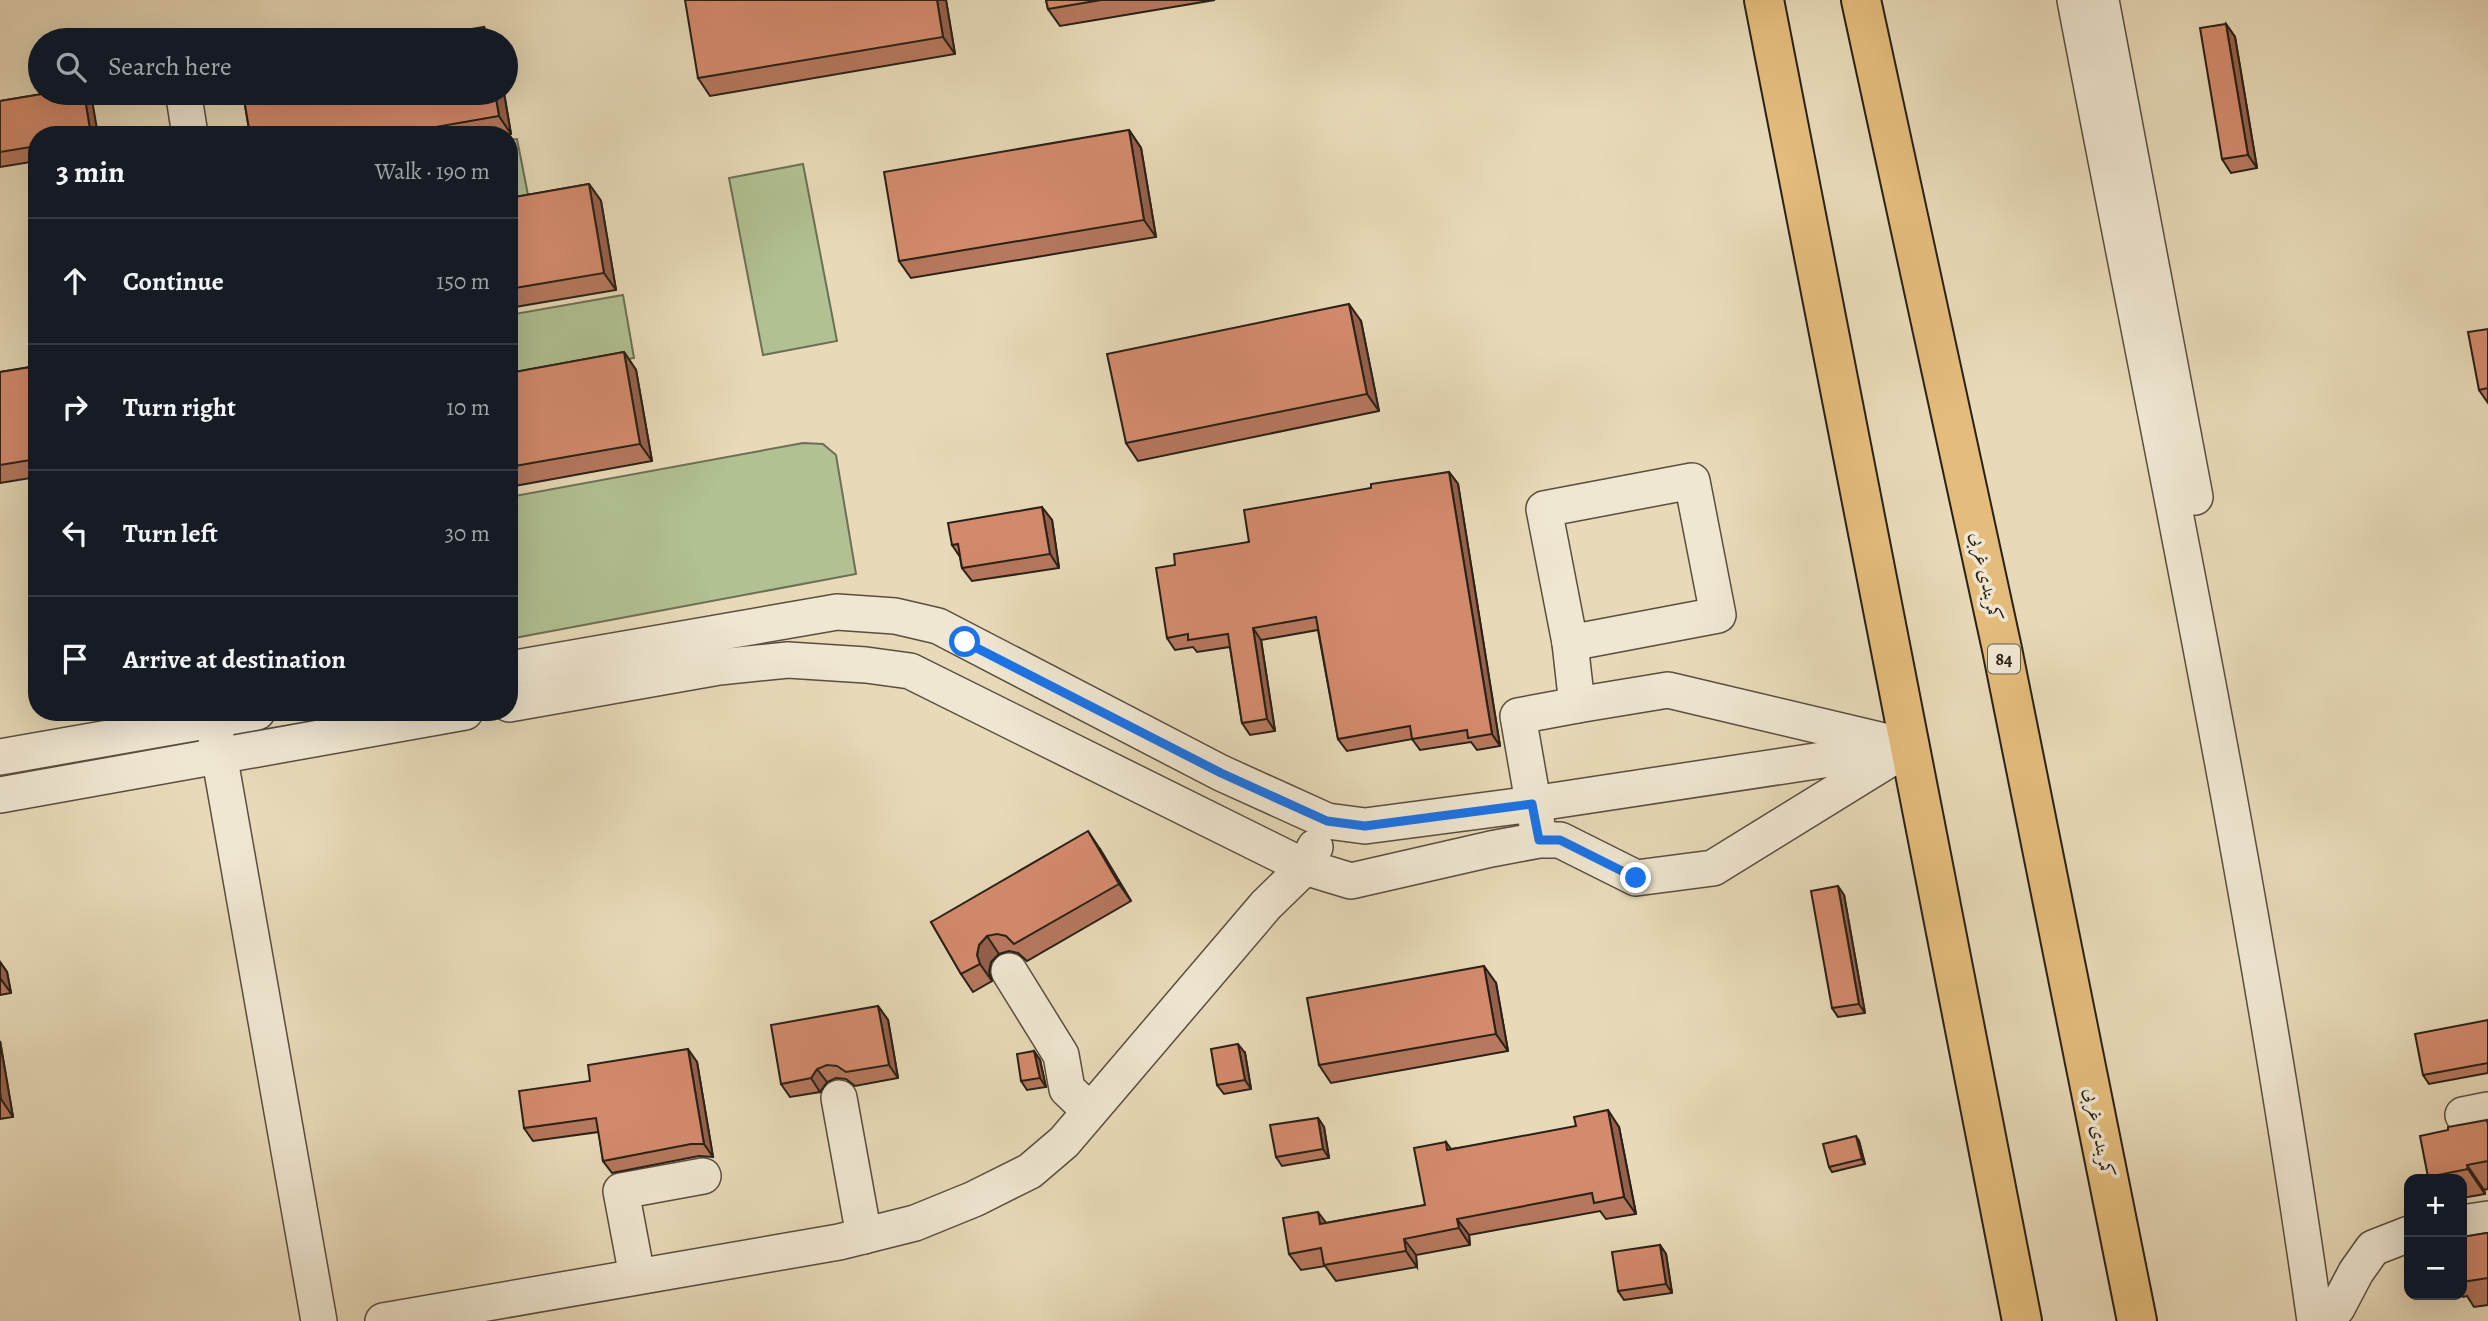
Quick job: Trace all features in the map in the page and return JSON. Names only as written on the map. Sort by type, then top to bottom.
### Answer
[{"type":"highway","points":[[1764,0],[2022,1321]]},
{"type":"highway","name":"کمربندی غربی","points":[[1861,0],[2002,649],[2137,1321]]},
{"type":"street","points":[[2075,0],[2253,925],[2293,1163],[2330,1317]]},
{"type":"street","points":[[2101,0],[2276,921],[2316,1160],[2330,1317]]},
{"type":"street","points":[[1570,643],[1718,615],[1692,481],[1544,509],[1570,643],[1577,705]]},
{"type":"street","points":[[518,666],[837,612],[895,616],[938,626],[1221,773],[1327,821],[1365,826],[1532,804],[1909,747]]},
{"type":"street","points":[[518,702],[719,667],[788,660],[910,671],[1305,867],[1351,881],[1539,840],[1560,840],[1636,878],[1713,868],[1909,747]]},
{"type":"street","points":[[1539,840],[1518,716],[1668,690],[1909,747]]},
{"type":"street","points":[[0,757],[207,721]]},
{"type":"street","points":[[213,721],[319,1321]]},
{"type":"street","points":[[0,795],[219,756],[380,721]]},
{"type":"street","points":[[383,1321],[864,1236],[915,1223],[974,1199],[1030,1171],[1064,1142],[1266,905],[1305,867],[1327,821]]},
{"type":"street","points":[[1009,971],[1062,1055],[1067,1089],[1090,1111]]},
{"type":"street","points":[[839,1098],[864,1236]]},
{"type":"street","points":[[636,1276],[621,1191],[703,1176]]},
{"type":"street","points":[[2467,1222],[2488,1219]]},
{"type":"street","points":[[2330,1317],[2373,1248],[2404,1236]]},
{"type":"green space","points":[[518,144],[529,200],[518,202]]},
{"type":"green space","points":[[803,164],[837,341],[763,355],[729,178]]},
{"type":"green space","points":[[623,295],[634,358],[518,378],[518,313]]},
{"type":"green space","points":[[803,443],[823,444],[836,455],[856,574],[518,637],[518,495]]},
{"type":"building","points":[[685,0],[937,0],[943,37],[698,78]]},
{"type":"building","points":[[1046,0],[1101,0],[1048,9]]},
{"type":"building","points":[[2226,24],[2248,155],[2222,159],[2200,28]]},
{"type":"building","points":[[28,96],[28,105],[86,105],[90,126],[28,126],[28,147],[0,152],[0,101]]},
{"type":"building","points":[[245,105],[497,105],[499,116],[442,126],[248,126]]},
{"type":"building","points":[[1129,130],[1144,220],[899,261],[884,172]]},
{"type":"building","points":[[589,184],[604,273],[518,287],[518,196]]},
{"type":"building","points":[[1349,304],[1367,394],[1126,443],[1107,354]]},
{"type":"building","points":[[2488,329],[2488,388],[2479,390],[2468,332]]},
{"type":"building","points":[[624,352],[640,444],[518,465],[518,371]]},
{"type":"building","points":[[28,367],[28,460],[0,465],[0,372]]},
{"type":"building","points":[[1449,472],[1492,734],[1468,738],[1467,730],[1412,739],[1410,726],[1338,739],[1316,617],[1253,628],[1267,719],[1242,723],[1228,634],[1188,640],[1188,634],[1167,638],[1156,568],[1175,565],[1174,554],[1249,542],[1244,510],[1371,488],[1371,484]]},
{"type":"building","points":[[1042,507],[1050,554],[962,568],[958,544],[952,545],[948,523]]},
{"type":"building","points":[[1088,831],[1119,884],[1014,944],[1006,936],[987,936],[979,945],[977,955],[980,964],[961,974],[931,922]]},
{"type":"building","points":[[1838,886],[1859,1004],[1832,1008],[1811,891]]},
{"type":"building","points":[[1484,966],[1496,1034],[1319,1065],[1307,998]]},
{"type":"building","points":[[878,1006],[889,1065],[846,1072],[837,1066],[827,1065],[817,1069],[811,1078],[781,1084],[771,1025]]},
{"type":"building","points":[[2488,1020],[2488,1063],[2423,1075],[2415,1034]]},
{"type":"building","points":[[1238,1044],[1245,1080],[1217,1085],[1211,1049]]},
{"type":"building","points":[[688,1049],[704,1144],[691,1144],[603,1161],[596,1118],[524,1128],[519,1091],[590,1081],[588,1065]]},
{"type":"building","points":[[1034,1051],[1040,1078],[1021,1081],[1017,1054]]},
{"type":"building","points":[[1608,1110],[1624,1197],[1594,1203],[1592,1193],[1457,1219],[1459,1228],[1404,1239],[1406,1251],[1324,1265],[1321,1248],[1289,1254],[1283,1218],[1318,1212],[1320,1224],[1425,1205],[1414,1148],[1446,1142],[1447,1150],[1576,1126],[1574,1117]]},
{"type":"building","points":[[1318,1118],[1323,1149],[1276,1157],[1270,1125]]},
{"type":"building","points":[[2487,1120],[2488,1161],[2467,1165],[2468,1169],[2427,1174],[2420,1136],[2448,1130],[2448,1127]]},
{"type":"building","points":[[1856,1136],[1862,1159],[1829,1167],[1823,1144]]},
{"type":"building","points":[[2488,1233],[2488,1278],[2467,1281],[2467,1236]]},
{"type":"building","points":[[1660,1245],[1666,1284],[1618,1291],[1612,1252]]},
{"type":"route","points":[[965,642],[1221,773],[1327,821],[1365,826],[1532,804],[1539,840],[1560,840],[1636,878]]}]
